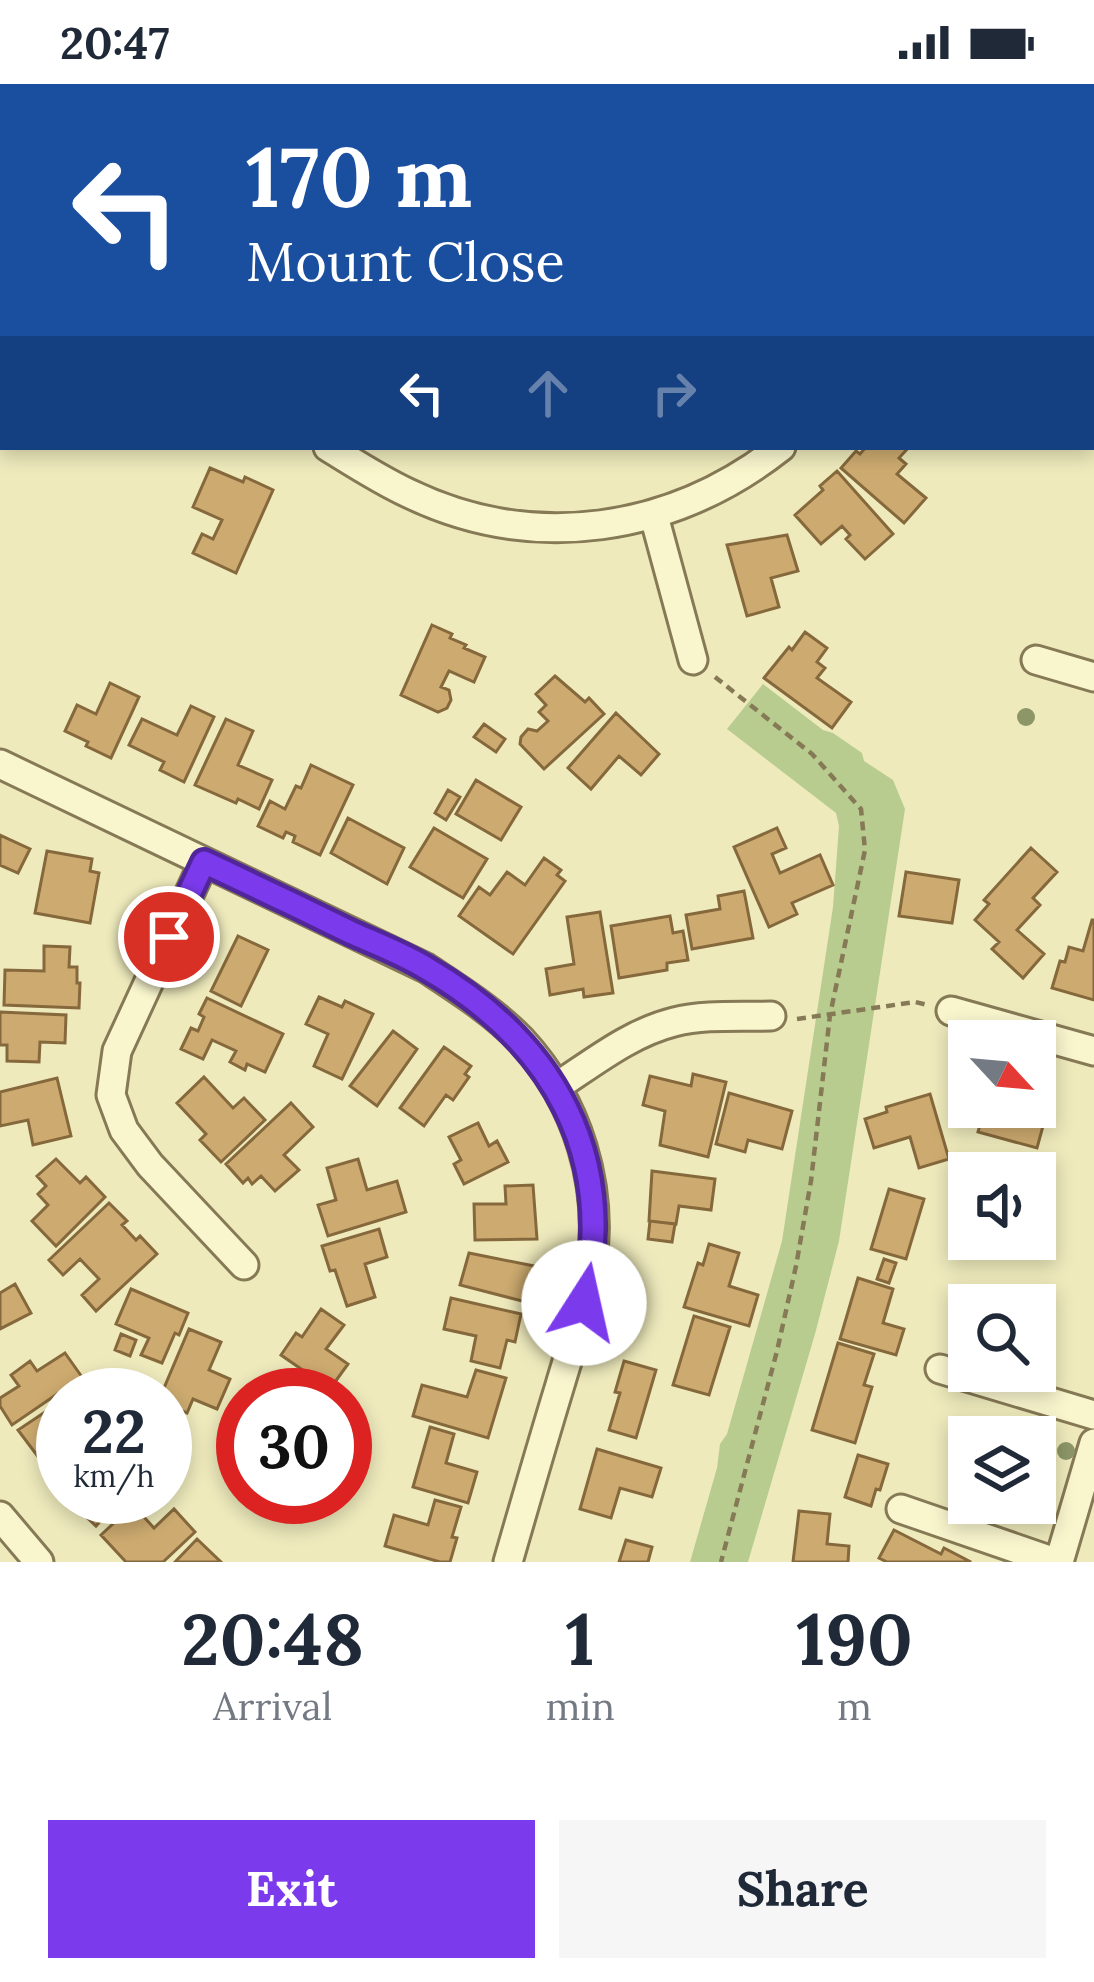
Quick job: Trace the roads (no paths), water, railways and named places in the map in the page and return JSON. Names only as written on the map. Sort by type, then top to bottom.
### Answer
[{"type":"street","points":[[333,450],[408,493],[486,520],[531,526],[579,526],[654,516],[718,489],[777,450]]},
{"type":"street","points":[[654,516],[693,660]]},
{"type":"street","points":[[1036,661],[1094,677]]},
{"type":"street","points":[[0,764],[426,968],[496,1018],[521,1041],[556,1087],[582,1143],[592,1194],[594,1246],[584,1303],[508,1562]]},
{"type":"street","points":[[204,862],[117,1051],[110,1095],[124,1130],[150,1165],[244,1265]]},
{"type":"street","points":[[951,1011],[1094,1051]]},
{"type":"street","points":[[556,1087],[626,1042],[674,1022],[771,1016]]},
{"type":"street","points":[[940,1369],[1094,1414]]},
{"type":"street","points":[[901,1509],[1057,1562],[1094,1443]]},
{"type":"street","points":[[0,1516],[39,1562]]}]
